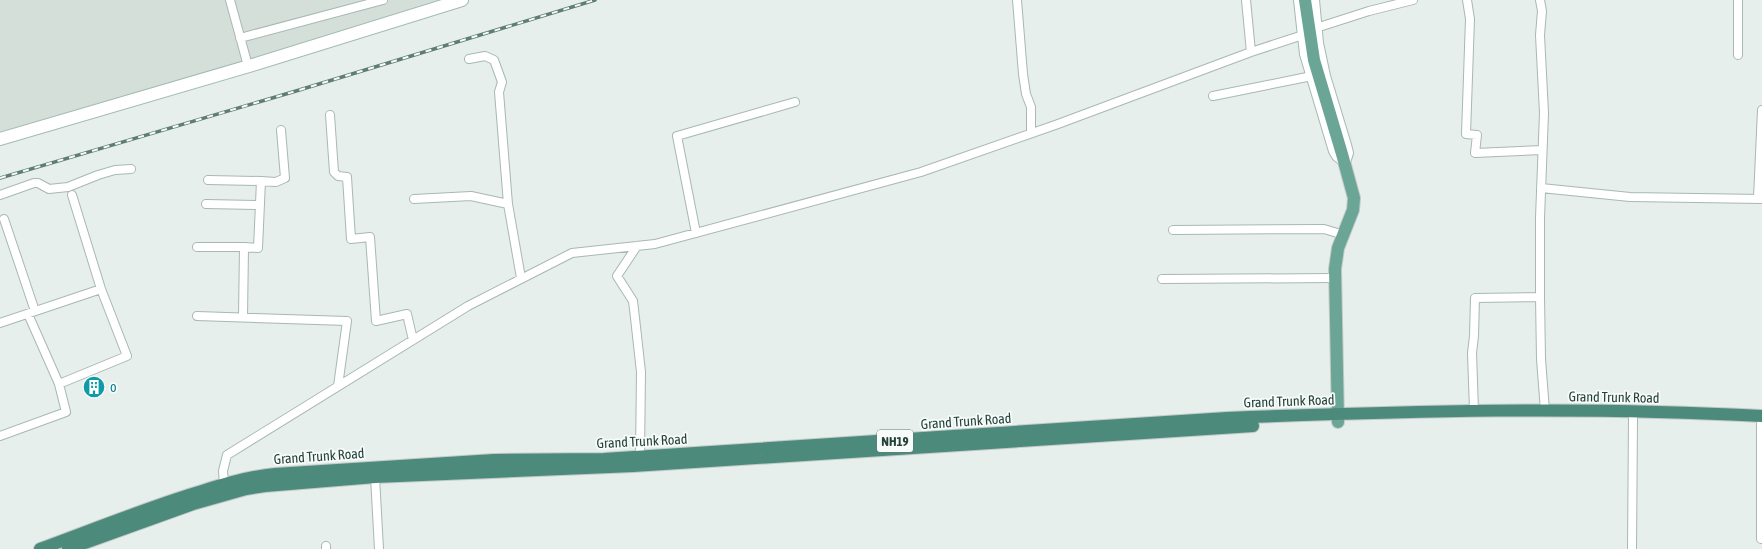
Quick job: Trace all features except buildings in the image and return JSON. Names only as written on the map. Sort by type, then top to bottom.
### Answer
[{"type":"highway","name":"Grand Trunk Road","points":[[68,549],[150,518],[246,488],[375,477],[633,466],[1474,410],[1633,411],[1762,421]]},
{"type":"highway","name":"Grand Trunk Road","points":[[40,549],[158,505],[224,484],[255,476],[494,460],[640,456],[1227,418],[1473,416],[1762,421]]},
{"type":"main road","points":[[0,139],[248,66],[462,0]]},
{"type":"main road","points":[[1306,2],[1314,60],[1345,162],[1354,198],[1354,210],[1338,248],[1335,278],[1338,418]]},
{"type":"street","points":[[230,0],[248,66]]},
{"type":"street","points":[[240,38],[383,0]]},
{"type":"street","points":[[1017,0],[1023,74],[1026,94],[1031,107],[1031,133]]},
{"type":"street","points":[[1246,0],[1251,52]]},
{"type":"street","points":[[1316,28],[1368,11],[1413,0]]},
{"type":"street","points":[[1467,0],[1470,19],[1466,134],[1477,135],[1475,153],[1542,150]]},
{"type":"street","points":[[1540,0],[1542,11],[1540,35],[1544,113],[1541,188],[1540,297],[1544,410]]},
{"type":"street","points":[[1738,0],[1738,55]]},
{"type":"street","points":[[1306,2],[1316,28],[1325,76],[1348,153],[1345,162],[1337,156],[1334,151],[1305,54],[1303,35],[1306,2]]},
{"type":"street","points":[[224,484],[223,471],[227,455],[468,306],[572,253],[655,244],[921,172],[1251,52],[1303,35]]},
{"type":"street","points":[[469,59],[484,56],[494,60],[502,82],[499,92],[508,204],[521,278]]},
{"type":"street","points":[[1213,96],[1312,76]]},
{"type":"street","points":[[696,232],[677,136],[795,102]]},
{"type":"street","points":[[1541,188],[1630,197],[1760,198],[1762,110]]},
{"type":"street","points":[[330,115],[334,172],[338,176],[347,177],[351,239],[370,237],[376,321],[407,314],[413,340]]},
{"type":"street","points":[[208,180],[276,182],[285,178],[281,130]]},
{"type":"street","points":[[0,195],[34,183],[38,183],[48,189],[68,187],[98,174],[131,168]]},
{"type":"street","points":[[196,247],[258,248],[261,181]]},
{"type":"street","points":[[59,384],[127,356],[101,289],[72,195]]},
{"type":"street","points":[[414,199],[471,196],[508,204]]},
{"type":"street","points":[[206,204],[259,205]]},
{"type":"street","points":[[0,436],[66,412],[59,384],[32,313],[4,219]]},
{"type":"street","points":[[1173,230],[1324,229],[1344,235]]},
{"type":"street","points":[[636,246],[617,276],[633,302],[641,372],[640,456]]},
{"type":"street","points":[[243,316],[244,247]]},
{"type":"street","points":[[1162,279],[1335,278]]},
{"type":"street","points":[[0,323],[101,289]]},
{"type":"street","points":[[1474,410],[1472,353],[1475,298],[1540,297]]},
{"type":"street","points":[[197,316],[243,316],[347,321],[338,386]]},
{"type":"street","points":[[1632,549],[1633,418]]},
{"type":"street","points":[[1761,539],[1762,421]]},
{"type":"street","points":[[375,477],[379,549]]},
{"type":"shaded area","points":[[0,0],[450,0],[0,135]]},
{"type":"railway","points":[[0,178],[296,91],[595,0]]},
{"type":"place","name":"o","points":[[94,387]]}]
